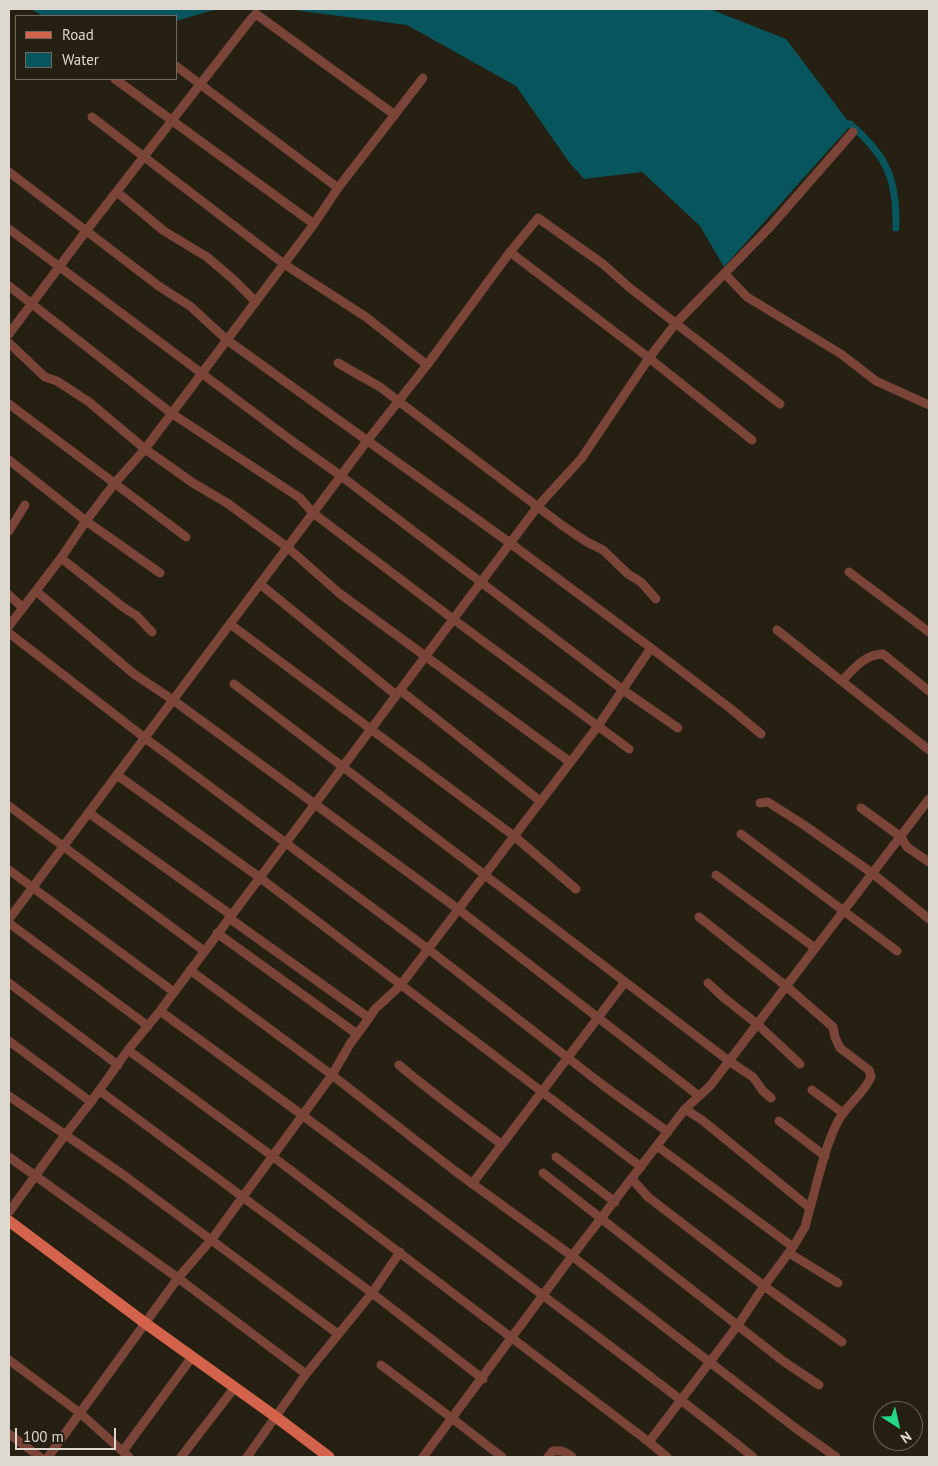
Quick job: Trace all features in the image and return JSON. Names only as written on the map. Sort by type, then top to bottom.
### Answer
[{"type":"main road","points":[[9,1222],[276,1417],[323,1456]]},
{"type":"street","points":[[9,334],[86,231],[256,14],[395,116]]},
{"type":"street","points":[[178,68],[338,188]]},
{"type":"street","points":[[9,626],[61,558],[86,521],[114,484],[145,449],[314,224],[338,188],[423,78]]},
{"type":"street","points":[[117,80],[314,224]]},
{"type":"street","points":[[92,117],[284,264],[366,317],[427,365]]},
{"type":"street","points":[[9,1212],[65,1134],[160,1011],[538,506],[581,460],[649,358],[676,323],[770,227],[854,132]]},
{"type":"street","points":[[9,172],[160,287],[190,306],[227,340],[510,543],[651,648],[761,734]]},
{"type":"street","points":[[117,192],[164,231],[207,257],[256,302]]},
{"type":"street","points":[[9,919],[367,441],[427,365],[510,252],[538,218],[603,264],[630,288],[780,404]]},
{"type":"street","points":[[9,229],[341,476],[623,690],[678,728]]},
{"type":"street","points":[[510,252],[649,358],[752,440]]},
{"type":"street","points":[[725,274],[747,297],[841,354],[876,381],[929,405]]},
{"type":"street","points":[[9,286],[171,413],[300,498],[313,513],[630,749]]},
{"type":"street","points":[[9,343],[45,377],[57,381],[89,402],[145,449],[193,483],[227,503],[287,548],[339,593],[570,762]]},
{"type":"street","points":[[338,362],[380,387],[563,526],[603,550],[628,574],[641,582],[656,599]]},
{"type":"street","points":[[9,404],[186,537]]},
{"type":"street","points":[[9,460],[86,521],[160,573]]},
{"type":"street","points":[[9,531],[25,505]]},
{"type":"street","points":[[61,558],[122,607],[137,616],[152,632]]},
{"type":"street","points":[[849,572],[929,632]]},
{"type":"street","points":[[260,584],[540,801]]},
{"type":"street","points":[[36,591],[134,674],[173,700],[458,909],[699,1096]]},
{"type":"street","points":[[9,595],[23,608]]},
{"type":"street","points":[[230,624],[514,836],[576,889]]},
{"type":"street","points":[[777,630],[929,750]]},
{"type":"street","points":[[9,633],[145,738],[428,948],[668,1132]]},
{"type":"street","points":[[48,1457],[178,1278],[212,1239],[303,1115],[332,1075],[368,1018],[400,986],[598,726],[651,648]]},
{"type":"street","points":[[842,681],[854,668],[874,654],[883,654],[929,691]]},
{"type":"street","points":[[234,684],[729,1061],[753,1077],[763,1091],[771,1098]]},
{"type":"street","points":[[117,775],[259,877],[400,986],[641,1167]]},
{"type":"street","points":[[423,1457],[572,1256],[602,1220],[686,1109],[710,1086],[929,799]]},
{"type":"street","points":[[760,803],[768,802],[804,824],[872,873],[929,919]]},
{"type":"street","points":[[9,806],[204,951]]},
{"type":"street","points":[[861,808],[901,837],[907,847],[929,862]]},
{"type":"street","points":[[89,812],[368,1018]]},
{"type":"street","points":[[741,834],[897,951]]},
{"type":"street","points":[[9,870],[174,992]]},
{"type":"street","points":[[716,875],[815,948]]},
{"type":"street","points":[[649,1442],[738,1326],[805,1227],[825,1156],[837,1123],[843,1113],[868,1084],[871,1077],[869,1070],[840,1048],[835,1038],[833,1026],[786,986],[698,917]]},
{"type":"street","points":[[9,923],[148,1026]]},
{"type":"street","points":[[217,933],[357,1034]]},
{"type":"street","points":[[190,970],[332,1075],[472,1184],[572,1256],[794,1427],[836,1457]]},
{"type":"street","points":[[472,1184],[625,982]]},
{"type":"street","points":[[9,983],[118,1065]]},
{"type":"street","points":[[708,983],[723,998],[757,1024],[800,1064]]},
{"type":"street","points":[[160,1011],[303,1115],[543,1295],[681,1399],[753,1457]]},
{"type":"street","points":[[9,1041],[91,1102]]},
{"type":"street","points":[[128,1050],[512,1336],[667,1457]]},
{"type":"street","points":[[399,1065],[435,1095],[449,1103],[501,1144]]},
{"type":"street","points":[[100,1090],[372,1293],[482,1379]]},
{"type":"street","points":[[812,1090],[843,1113]]},
{"type":"street","points":[[9,1096],[125,1176],[338,1334]]},
{"type":"street","points":[[686,1109],[810,1208]]},
{"type":"street","points":[[778,1121],[825,1156]]},
{"type":"street","points":[[657,1146],[791,1250],[838,1283]]},
{"type":"street","points":[[9,1157],[178,1278],[306,1374]]},
{"type":"street","points":[[556,1157],[615,1202]]},
{"type":"street","points":[[543,1173],[783,1361],[819,1385]]},
{"type":"street","points":[[632,1179],[648,1197],[764,1286],[842,1342]]},
{"type":"street","points":[[247,1457],[306,1374],[372,1293],[400,1252]]},
{"type":"street","points":[[9,1360],[80,1413],[126,1454],[192,1357]]},
{"type":"street","points":[[381,1365],[502,1457]]},
{"type":"street","points":[[181,1457],[235,1388]]},
{"type":"street","points":[[9,1434],[40,1457]]},
{"type":"street","points":[[548,1457],[553,1451],[560,1450],[572,1457]]},
{"type":"water","points":[[30,9],[217,9],[178,20],[178,15],[41,15]]},
{"type":"water","points":[[286,9],[710,9],[786,39],[851,125],[724,267],[700,226],[642,172],[584,179],[569,162],[516,86],[407,25]]},
{"type":"waterway","points":[[850,124],[873,147],[887,170],[892,182],[896,228]]}]
